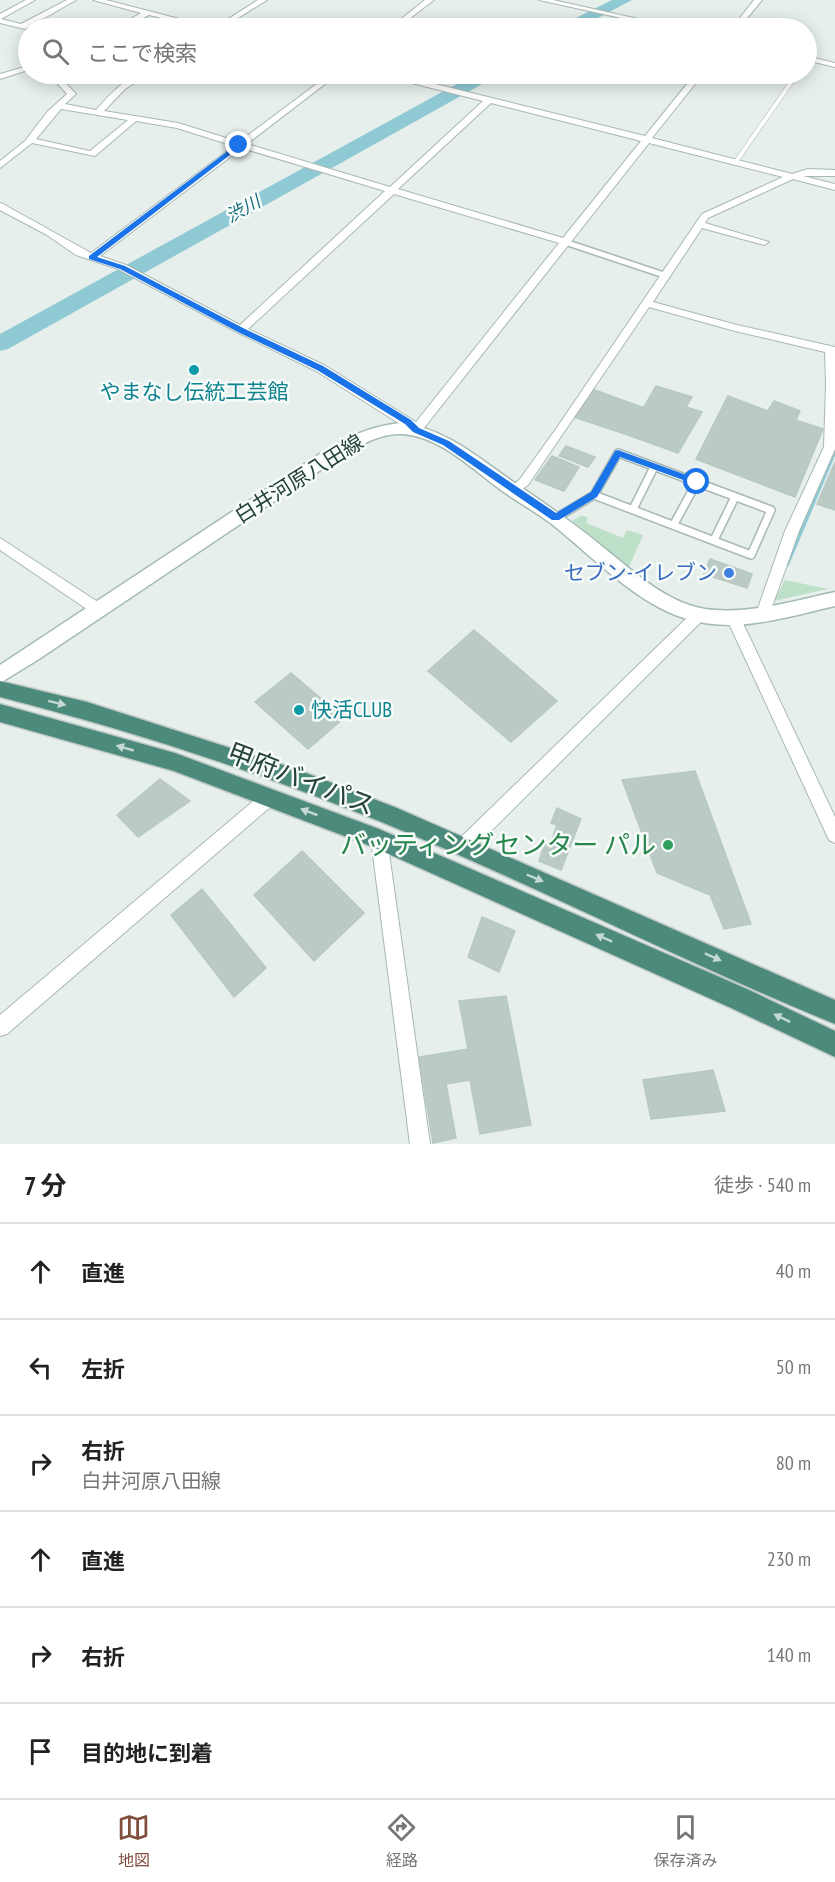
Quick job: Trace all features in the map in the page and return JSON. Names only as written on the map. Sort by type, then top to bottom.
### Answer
[{"type":"highway","name":"甲府バイパス","points":[[0,689],[87,711],[286,775],[389,814],[835,1012]]},
{"type":"highway","name":"甲府バイパス","points":[[0,713],[175,762],[379,839],[738,998],[835,1044]]},
{"type":"main road","name":"白井河原八田線","points":[[0,675],[359,439],[384,429],[416,430],[446,443],[556,518],[662,598],[688,612],[732,617],[763,614],[835,599]]},
{"type":"street","points":[[0,19],[31,0]]},
{"type":"street","points":[[39,18],[72,0]]},
{"type":"street","points":[[97,0],[168,18]]},
{"type":"street","points":[[234,18],[263,0]]},
{"type":"street","points":[[406,18],[430,0]]},
{"type":"street","points":[[543,0],[628,18]]},
{"type":"street","points":[[589,10],[595,0]]},
{"type":"street","points":[[743,18],[758,0]]},
{"type":"street","points":[[137,18],[147,13]]},
{"type":"street","points":[[0,19],[18,26]]},
{"type":"street","points":[[817,60],[835,65]]},
{"type":"street","points":[[0,77],[18,71]]},
{"type":"street","points":[[0,165],[30,140],[51,113],[72,94],[62,84]]},
{"type":"street","points":[[98,112],[127,84]]},
{"type":"street","points":[[91,258],[321,84]]},
{"type":"street","points":[[427,84],[835,187]]},
{"type":"street","points":[[0,206],[91,258],[122,267],[241,330],[320,368],[408,422],[416,430],[691,84]]},
{"type":"street","points":[[241,330],[489,100]]},
{"type":"street","points":[[60,106],[178,126],[565,242]]},
{"type":"street","points":[[30,140],[92,154],[134,119]]},
{"type":"street","points":[[513,490],[524,482],[542,458],[646,303],[667,276],[705,216],[790,177],[808,172],[835,173]]},
{"type":"street","points":[[700,225],[764,242]]},
{"type":"street","points":[[646,303],[735,328],[832,350],[830,447],[792,531],[763,614]]},
{"type":"street","points":[[0,543],[99,610]]},
{"type":"street","points":[[463,847],[700,614]]},
{"type":"street","points":[[732,617],[835,835]]},
{"type":"street","points":[[0,1026],[270,797]]},
{"type":"street","points":[[379,839],[420,1144]]},
{"type":"lane","points":[[735,163],[790,84]]},
{"type":"lane","points":[[565,242],[667,276]]},
{"type":"lane","points":[[556,518],[594,495],[618,453],[771,510],[751,555],[594,495]]},
{"type":"lane","points":[[633,509],[654,467]]},
{"type":"lane","points":[[674,525],[697,482]]},
{"type":"lane","points":[[714,540],[735,497]]},
{"type":"green space","points":[[581,516],[588,517],[586,523],[623,538],[627,530],[643,535],[629,567],[572,521]]},
{"type":"green space","points":[[785,580],[828,589],[774,601]]},
{"type":"building","points":[[656,386],[692,397],[686,407],[702,412],[678,453],[628,435]]},
{"type":"building","points":[[592,389],[644,408],[628,435],[574,417]]},
{"type":"building","points":[[728,396],[768,411],[774,401],[800,411],[796,420],[823,429],[795,497],[696,459]]},
{"type":"building","points":[[566,446],[595,457],[588,467],[559,456]]},
{"type":"building","points":[[552,456],[579,467],[564,491],[535,480]]},
{"type":"building","points":[[835,462],[835,510],[817,504]]},
{"type":"building","points":[[710,559],[752,574],[747,588],[704,574]]},
{"type":"building","points":[[474,630],[557,701],[511,742],[428,671]]},
{"type":"building","name":"快活CLUB","points":[[291,673],[344,718],[308,749],[255,702]]},
{"type":"building","points":[[695,771],[751,924],[724,929],[710,895],[657,873],[622,780]]},
{"type":"building","points":[[160,779],[190,801],[138,837],[117,815]]},
{"type":"building","points":[[557,808],[581,819],[561,870],[539,861],[545,843],[550,845],[557,825],[551,823]]},
{"type":"building","points":[[302,851],[364,913],[314,961],[254,895]]},
{"type":"building","points":[[202,889],[266,968],[234,997],[171,915]]},
{"type":"building","points":[[482,917],[515,931],[499,972],[468,957]]},
{"type":"building","points":[[506,996],[531,1125],[480,1134],[470,1080],[446,1084],[456,1138],[433,1143],[419,1057],[468,1049],[459,1001]]},
{"type":"building","points":[[713,1070],[725,1111],[651,1119],[643,1080]]},
{"type":"waterway","name":"渋川","points":[[588,18],[624,0]]},
{"type":"waterway","name":"渋川","points":[[0,344],[469,84]]},
{"type":"waterway","points":[[787,564],[835,450]]},
{"type":"place","name":"やまなし伝統工芸館","points":[[194,370]]},
{"type":"place","name":"セブン-イレブン","points":[[729,573]]},
{"type":"place","name":"快活CLUB","points":[[299,710]]},
{"type":"place","name":"バッティングセンター パル","points":[[668,845]]},
{"type":"route","points":[[239,145],[91,258],[122,267],[241,330],[320,368],[408,422],[416,430],[446,443],[556,518],[594,495],[618,453],[697,482]]}]
